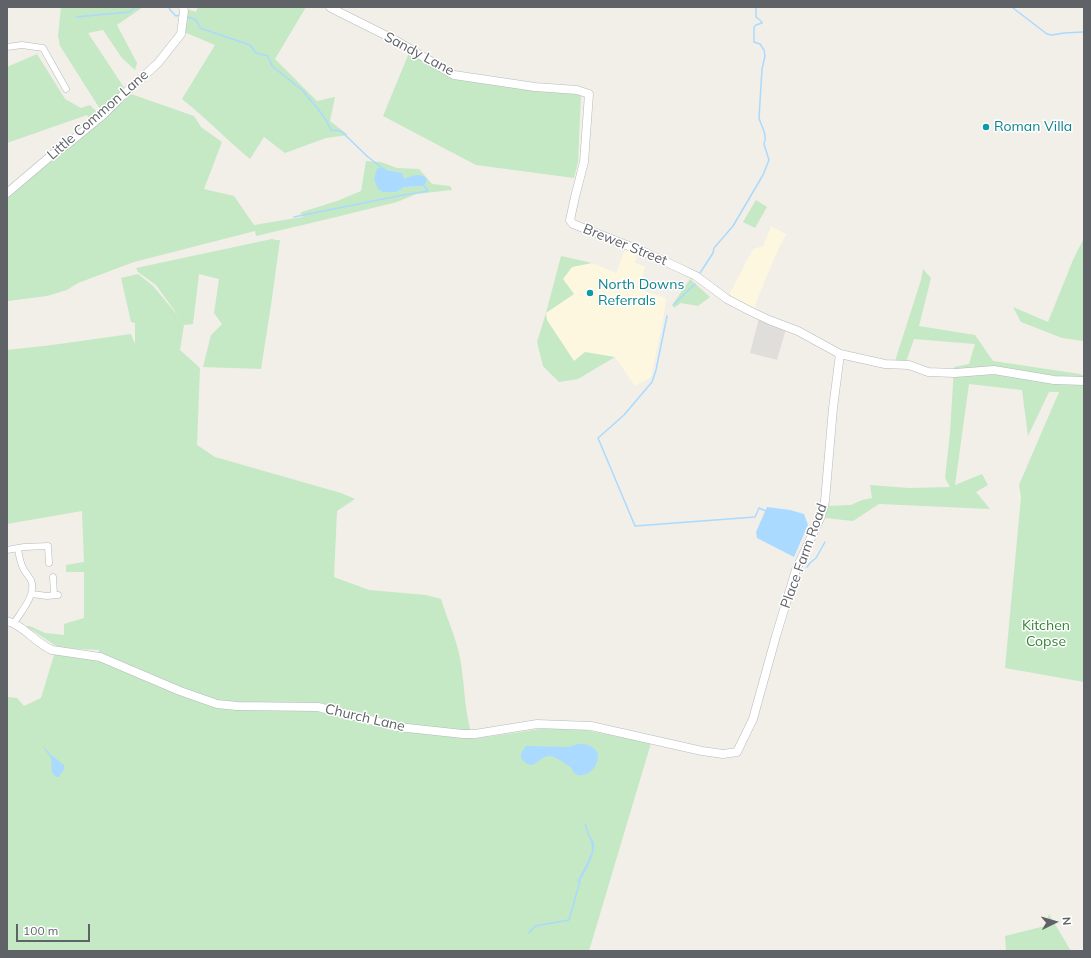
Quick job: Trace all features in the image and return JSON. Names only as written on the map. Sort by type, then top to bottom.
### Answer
[{"type":"street","name":"Little Common Lane","points":[[7,193],[53,154],[69,144],[158,63],[181,34],[184,7]]},
{"type":"street","name":"Sandy Lane","points":[[330,7],[393,39],[454,74],[535,87],[577,90],[584,92]]},
{"type":"street","points":[[7,47],[22,46],[43,48],[66,89]]},
{"type":"street","name":"Brewer Street","points":[[584,92],[589,94],[589,96],[584,162],[574,196],[570,220],[573,224],[638,250],[696,276],[727,299],[769,320],[798,331],[840,354]]},
{"type":"street","points":[[840,354],[885,364],[909,365],[928,372],[955,373],[994,370],[1054,380],[1084,381]]},
{"type":"street","name":"Place Farm Road","points":[[737,752],[753,718],[796,570],[821,516],[825,501],[833,408],[840,354]]},
{"type":"street","points":[[47,539],[49,563]]},
{"type":"street","points":[[7,550],[48,546]]},
{"type":"street","points":[[11,622],[32,594],[31,580],[21,564],[18,549]]},
{"type":"street","points":[[32,594],[47,596],[56,595],[53,577]]},
{"type":"street","name":"Church Lane","points":[[11,622],[52,650],[100,657],[180,691],[217,704],[237,706],[318,707],[398,727],[463,734],[475,734],[537,724],[592,726],[702,751],[723,754],[737,752]]},
{"type":"shaded area","points":[[771,226],[786,234],[756,302],[755,309],[751,309],[727,299],[753,249],[763,246]]},
{"type":"shaded area","points":[[626,247],[638,252],[635,263],[645,267],[638,289],[666,298],[663,321],[651,377],[635,386],[615,357],[574,361],[547,320],[546,313],[574,294],[563,279],[572,267],[592,263],[616,273]]},
{"type":"shaded area","points":[[759,318],[786,329],[777,360],[750,353]]},
{"type":"green space","points":[[61,7],[143,7],[117,25],[137,63],[135,70],[122,58],[103,30],[88,33],[125,89],[100,109],[60,46],[58,36]]},
{"type":"green space","points":[[198,7],[306,7],[275,59],[317,101],[335,97],[330,121],[348,135],[326,138],[285,153],[264,137],[250,159],[241,152],[182,99],[215,45],[184,32],[186,9],[196,12]]},
{"type":"green space","points":[[409,53],[451,78],[581,95],[578,162],[574,178],[476,165],[383,116]]},
{"type":"green space","points":[[37,54],[65,99],[81,108],[90,105],[97,112],[90,120],[87,115],[7,143],[7,67]]},
{"type":"green space","points":[[131,94],[194,116],[201,127],[222,142],[204,189],[234,196],[254,225],[303,217],[300,213],[337,201],[361,191],[366,161],[381,162],[397,168],[419,169],[432,184],[450,186],[452,190],[416,194],[397,202],[256,236],[255,231],[134,262],[78,283],[67,290],[47,296],[8,301],[7,197]],"holes":[[[385,169],[402,173],[403,179],[424,186],[404,187],[396,192],[383,192]]]},
{"type":"green space","points":[[756,200],[767,207],[755,228],[743,222]]},
{"type":"green space","points":[[1084,238],[1084,341],[1062,338],[1021,322],[1013,307],[1048,322],[1073,260]]},
{"type":"green space","points":[[272,239],[280,240],[261,369],[203,367],[211,335],[222,324],[214,313],[219,279],[199,274],[193,324],[184,325],[180,350],[200,368],[197,445],[215,457],[341,493],[355,499],[337,511],[334,577],[369,590],[426,595],[441,599],[460,658],[466,709],[473,739],[540,729],[575,728],[651,743],[589,951],[7,951],[7,697],[17,698],[24,706],[41,698],[55,652],[99,654],[99,650],[59,648],[26,626],[30,626],[45,633],[64,635],[64,624],[84,618],[84,572],[66,572],[66,565],[84,562],[82,511],[7,524],[7,350],[131,334],[135,344],[135,323],[131,322],[121,278],[138,274],[153,286],[179,317],[156,285],[138,272],[136,268]]},
{"type":"green space","points":[[561,256],[592,263],[572,267],[563,279],[574,294],[546,313]]},
{"type":"green space","name":"Kitchen Copse","points":[[923,269],[931,278],[919,326],[975,335],[993,361],[1080,374],[1084,376],[1084,682],[1005,668],[1021,497],[1019,485],[1059,392],[1049,392],[1028,436],[1022,390],[969,384],[955,485],[982,474],[988,485],[976,492],[990,509],[879,504],[853,521],[825,518],[827,506],[851,505],[862,500],[872,498],[870,485],[909,488],[950,487],[945,478],[950,433],[954,367],[969,364],[975,344],[914,339],[906,362],[895,361],[921,280]]},
{"type":"green space","points":[[690,279],[710,297],[698,306],[681,303],[674,308],[673,304]]},
{"type":"green space","points":[[546,313],[547,320],[574,361],[585,352],[615,357],[578,379],[559,382],[543,366],[537,342]]},
{"type":"green space","points":[[1049,914],[1071,951],[1006,951],[1005,936],[1045,926]]},
{"type":"water","points":[[381,167],[402,173],[404,179],[419,175],[427,179],[424,186],[404,187],[396,192],[383,192],[378,189],[374,179],[377,169]]},
{"type":"water","points":[[767,507],[790,510],[804,514],[808,525],[794,557],[757,538],[756,532]]},
{"type":"water","points":[[578,744],[589,745],[596,750],[598,754],[598,759],[593,769],[584,775],[574,773],[567,764],[552,756],[545,756],[533,765],[529,765],[521,758],[521,753],[526,746],[568,747]]},
{"type":"water","points":[[43,747],[64,765],[64,769],[59,777],[54,775],[52,771],[51,758]]},
{"type":"water","points":[[584,823],[586,824],[593,842],[594,849],[586,870],[577,882],[592,851],[591,841]]},
{"type":"waterway","points":[[76,17],[129,12],[136,7]]},
{"type":"waterway","points":[[169,7],[176,16],[180,15]]},
{"type":"waterway","points":[[700,273],[713,253],[714,248],[733,226],[763,175],[769,160],[764,144],[765,134],[759,118],[762,69],[765,56],[764,50],[760,44],[754,42],[754,27],[762,23],[756,17],[756,7]]},
{"type":"waterway","points":[[1012,7],[1047,34],[1052,35],[1084,32]]},
{"type":"waterway","points":[[186,16],[196,20],[200,28],[250,45],[256,53],[268,56],[272,66],[302,90],[326,120],[331,130],[341,131],[368,157],[381,167]]},
{"type":"waterway","points":[[294,217],[428,191],[424,186]]},
{"type":"waterway","points":[[673,305],[695,284]]},
{"type":"waterway","points":[[667,316],[656,370],[652,382],[624,415],[598,438],[635,526],[755,517],[759,508],[766,511]]},
{"type":"waterway","points":[[807,567],[816,558],[825,542]]},
{"type":"waterway","points":[[529,933],[535,926],[569,920],[580,881]]},
{"type":"place","name":"Roman Villa","points":[[986,127]]},
{"type":"place","name":"North Downs Referrals","points":[[590,293]]}]
